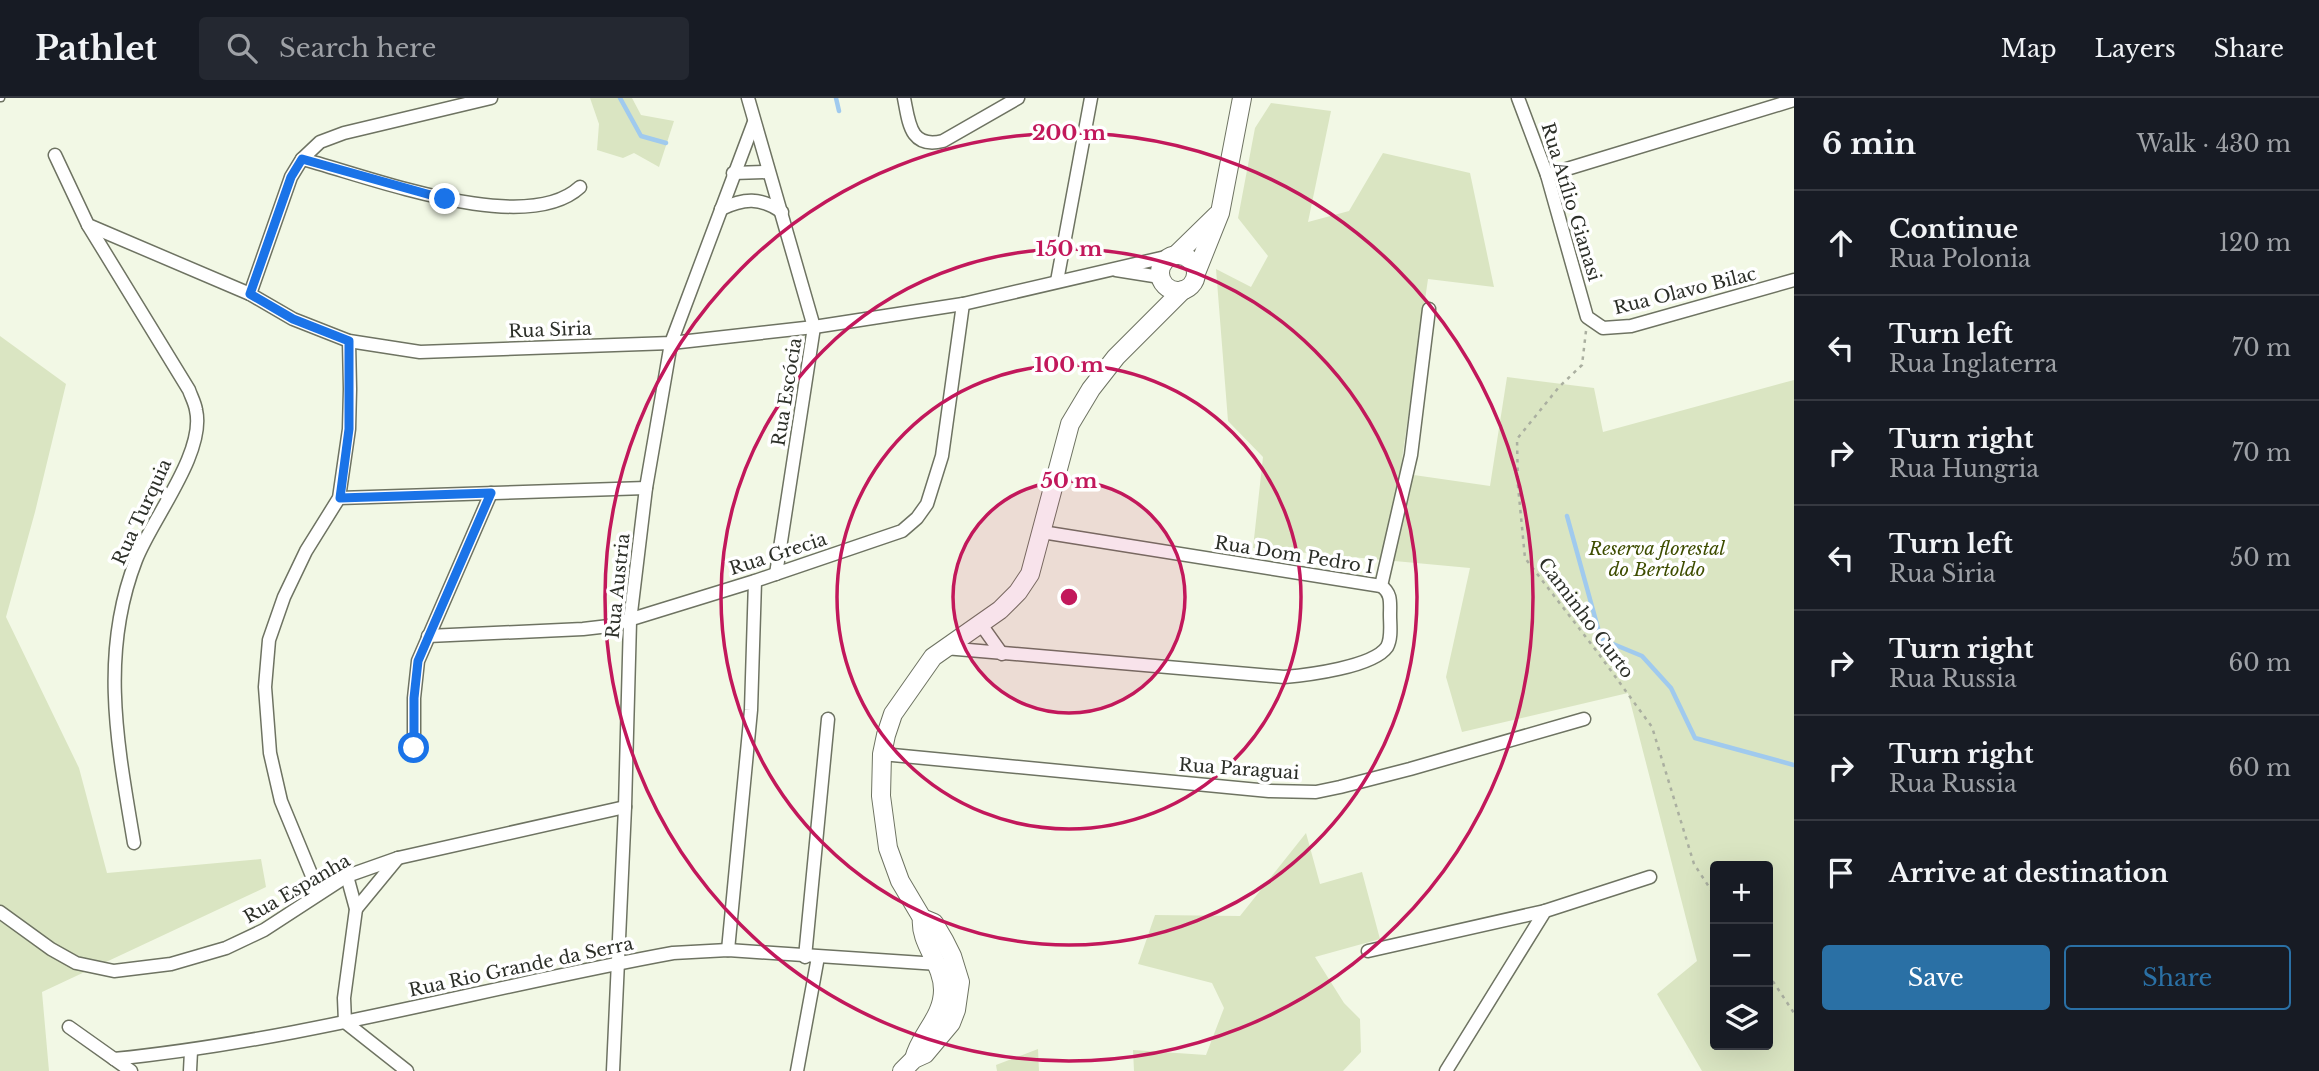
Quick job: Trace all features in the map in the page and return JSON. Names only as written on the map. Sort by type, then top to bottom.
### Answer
[{"type":"street","points":[[250,294],[291,177],[302,159],[320,142],[344,133],[491,98]]},
{"type":"street","name":"Rua Escócia","points":[[748,98],[814,327],[776,573]]},
{"type":"street","points":[[904,98],[913,134],[922,142],[934,144],[1018,98]]},
{"type":"street","points":[[1057,281],[1091,98]]},
{"type":"street","points":[[908,1065],[942,1005],[942,976],[921,931],[922,918],[900,881],[885,837],[881,796],[882,754],[893,714],[919,674],[943,648],[1000,610],[1018,592],[1030,574],[1070,424],[1091,389],[1116,356],[1183,290],[1193,284],[1220,213],[1242,98]]},
{"type":"street","name":"Rua Atílio Gianasi","points":[[1518,98],[1548,175],[1587,317]]},
{"type":"street","points":[[1548,175],[1794,100]]},
{"type":"street","name":"Rua Austria","points":[[613,1071],[630,621],[646,488],[671,343],[754,122]]},
{"type":"street","points":[[55,155],[88,225]]},
{"type":"street","points":[[302,159],[445,199],[479,205],[529,206],[553,203],[569,197],[580,187]]},
{"type":"street","points":[[733,173],[768,172]]},
{"type":"street","points":[[721,209],[750,199],[770,204],[782,212]]},
{"type":"street","points":[[1143,328],[1161,280],[1161,265],[1220,213]]},
{"type":"street","name":"Rua Siria","points":[[88,225],[250,294],[293,319],[349,341],[420,352],[671,343],[814,327],[963,304],[1173,255]]},
{"type":"street","name":"Rua Turquia","points":[[88,225],[189,390],[197,411],[197,435],[179,478],[136,559],[120,611],[114,652],[117,737],[134,843]]},
{"type":"street","points":[[1173,255],[1188,257],[1193,262],[1196,273]]},
{"type":"street","name":"Rua Siria","points":[[1109,269],[1161,280]]},
{"type":"street","points":[[1161,280],[1172,290],[1183,290]]},
{"type":"street","name":"Rua Olavo Bilac","points":[[1587,317],[1603,328],[1631,326],[1794,281]]},
{"type":"street","name":"Rua Grecia","points":[[428,636],[583,629],[630,621],[902,531],[917,518],[927,504],[942,456],[963,304]]},
{"type":"street","points":[[1381,586],[1411,455],[1429,309]]},
{"type":"street","points":[[319,893],[281,801],[270,754],[265,687],[269,640],[284,597],[306,551],[340,498],[349,429],[349,341]]},
{"type":"street","points":[[340,498],[646,488]]},
{"type":"street","points":[[414,748],[418,661],[491,493]]},
{"type":"street","name":"Rua Dom Pedro I","points":[[943,648],[1284,677],[1306,676],[1355,664],[1375,657],[1387,647],[1391,632],[1390,599],[1388,592],[1381,586],[1042,532]]},
{"type":"street","points":[[728,950],[751,710],[755,581]]},
{"type":"street","points":[[980,623],[1002,654]]},
{"type":"street","points":[[797,1071],[811,957],[828,719]]},
{"type":"street","name":"Rua Paraguai","points":[[882,754],[1269,791],[1316,792],[1410,769],[1584,719]]},
{"type":"street","name":"Rua Espanha","points":[[0,912],[51,949],[76,963],[114,971],[171,964],[226,948],[264,930],[348,876],[398,858],[625,807]]},
{"type":"street","points":[[356,909],[398,858]]},
{"type":"street","points":[[348,876],[356,909],[344,998],[345,1022],[407,1071]]},
{"type":"street","points":[[1368,951],[1545,911],[1650,877]]},
{"type":"street","points":[[1447,1071],[1545,911]]},
{"type":"street","points":[[908,1065],[925,1054],[951,1023],[960,991],[957,970],[944,940],[934,923],[922,918]]},
{"type":"street","name":"Rua Rio Grande da Serra","points":[[114,1059],[191,1051],[345,1022],[673,953],[728,950],[938,964]]},
{"type":"street","points":[[69,1027],[131,1071]]},
{"type":"street","points":[[190,1071],[191,1051]]},
{"type":"path","name":"Caminho Curto","points":[[1587,317],[1581,365],[1559,387],[1517,439],[1518,486],[1525,558],[1652,727],[1694,864],[1710,888]]},
{"type":"path","points":[[1773,982],[1794,1013]]},
{"type":"green space","points":[[590,98],[632,98],[641,115],[674,121],[659,167],[634,153],[623,158],[597,150],[599,124]]},
{"type":"green space","name":"Reserva florestal do Bertoldo","points":[[1271,103],[1331,111],[1308,222],[1349,211],[1383,153],[1470,173],[1494,287],[1428,279],[1400,473],[1490,486],[1507,377],[1594,388],[1603,432],[1794,380],[1794,1071],[1702,1071],[1657,994],[1697,961],[1628,693],[1462,732],[1446,677],[1470,568],[1253,548],[1263,457],[1228,421],[1216,269],[1251,287],[1268,256],[1238,218],[1255,128]]},
{"type":"green space","points":[[0,336],[66,384],[6,617],[79,768],[107,873],[261,859],[266,887],[42,992],[49,1071],[0,1071]]},
{"type":"green space","points":[[1306,833],[1320,884],[1362,872],[1380,939],[1315,957],[1344,1003],[1360,1019],[1361,1052],[1343,1071],[1134,1071],[1133,1050],[1206,1055],[1224,1008],[1212,983],[1138,964],[1155,915],[1240,916]]},
{"type":"green space","points":[[1038,1049],[1039,1071],[997,1071],[996,1065]]},
{"type":"waterway","points":[[620,98],[641,136],[666,143]]},
{"type":"waterway","points":[[836,98],[839,111]]},
{"type":"waterway","points":[[1567,516],[1601,639],[1642,656],[1671,688],[1695,738],[1794,765]]},
{"type":"route","points":[[414,748],[414,698],[418,661],[491,493],[340,498],[349,429],[349,341],[293,319],[250,294],[291,177],[302,159],[445,199]]}]
